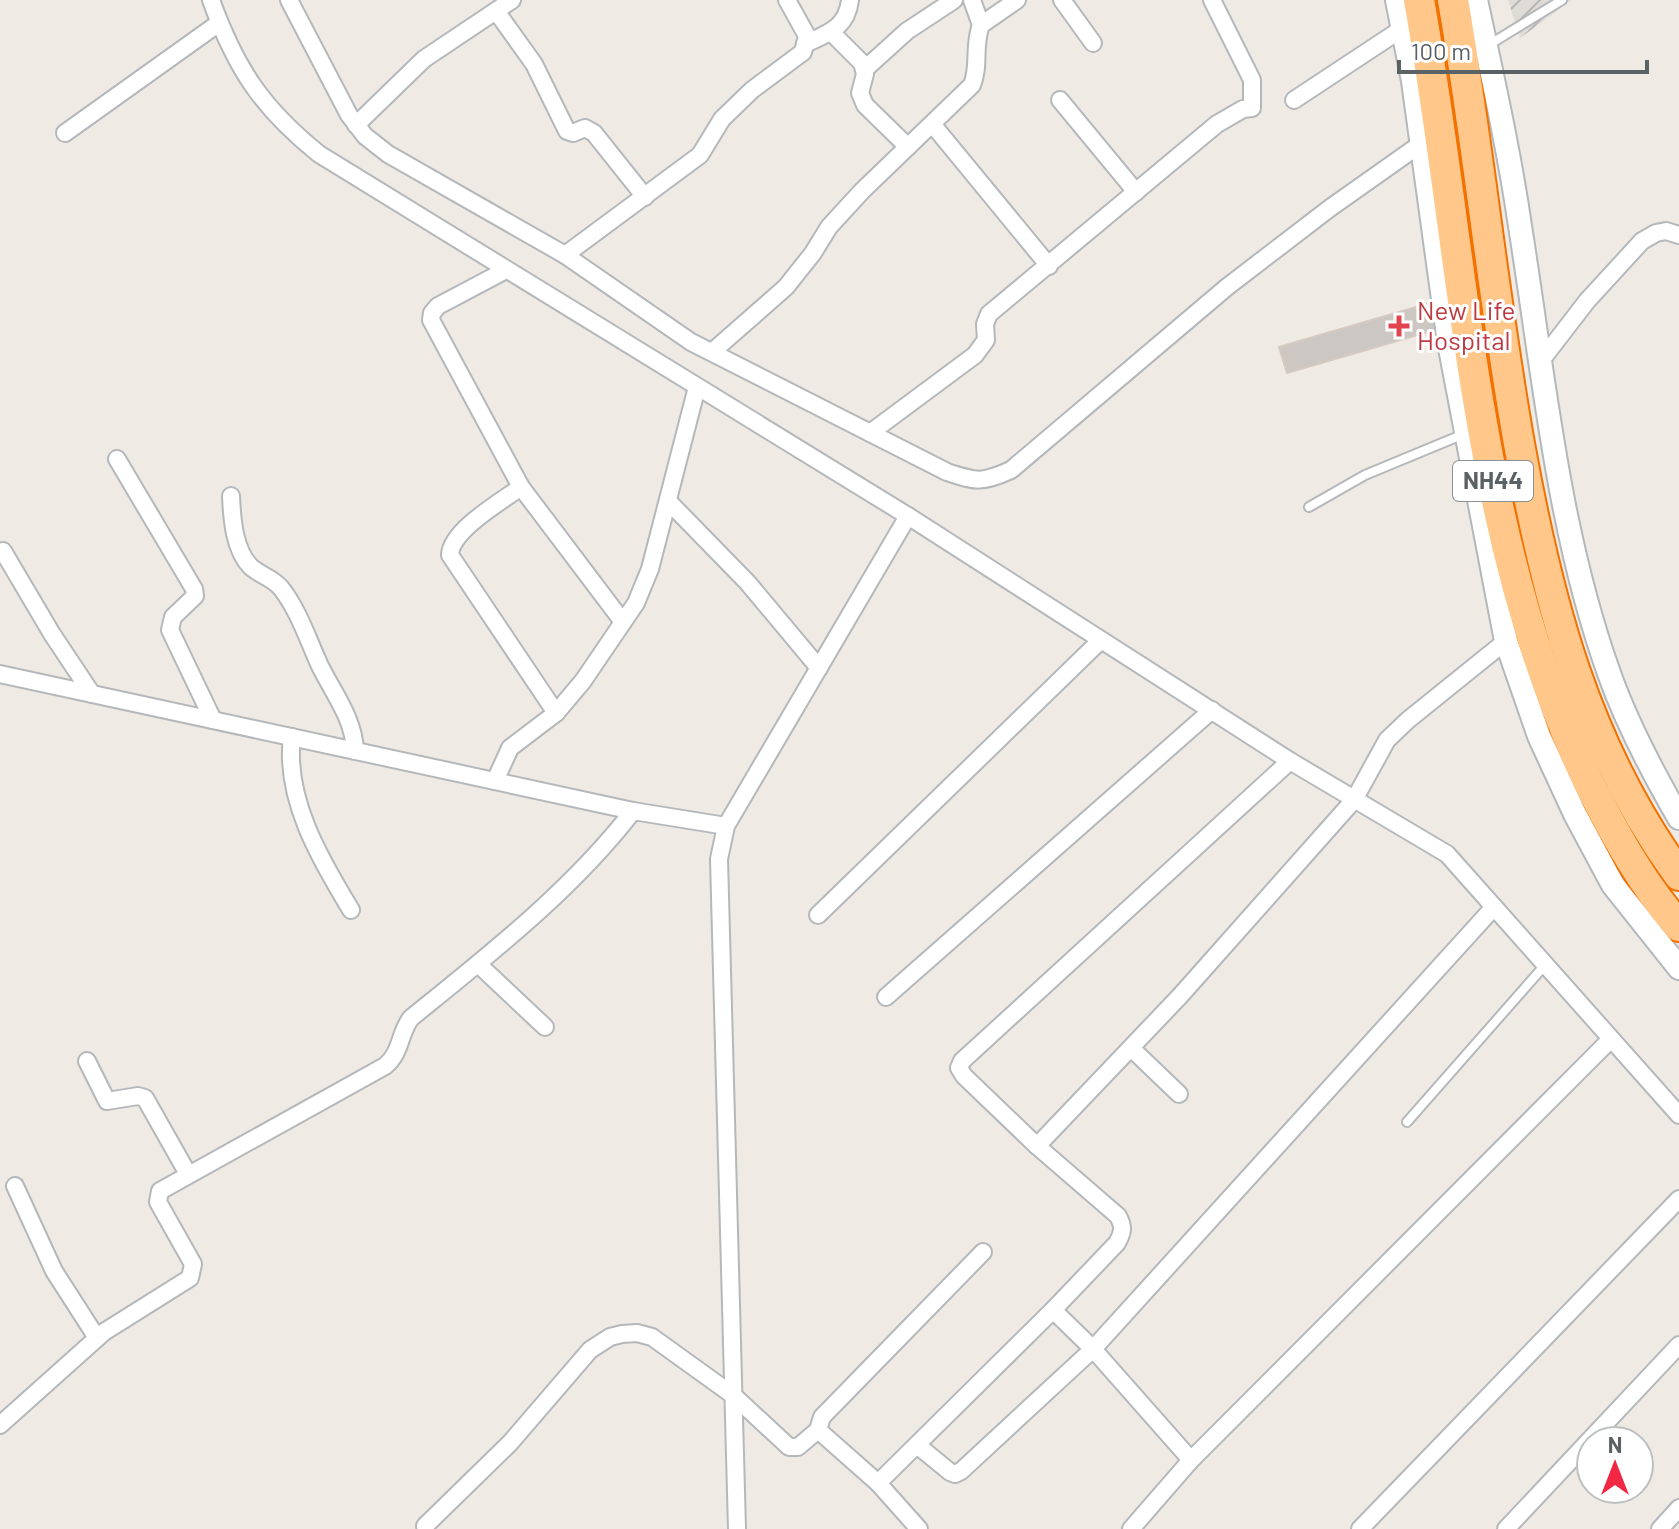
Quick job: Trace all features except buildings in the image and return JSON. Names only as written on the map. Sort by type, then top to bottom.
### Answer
[{"type":"highway","name":"NH44","points":[[1419,0],[1437,101],[1488,451],[1520,598],[1573,750],[1634,865],[1679,926]]},
{"type":"highway","name":"NH44","points":[[1453,0],[1508,381],[1542,562],[1566,650],[1597,730],[1650,832],[1679,875]]},
{"type":"street","points":[[211,0],[228,46],[247,78],[269,109],[319,154],[908,516],[1290,761],[1356,795],[1447,854],[1679,1115]]},
{"type":"street","points":[[289,0],[356,125],[388,154],[565,255],[691,342],[947,472],[969,480],[987,480],[1011,470],[1227,287],[1422,143]]},
{"type":"street","points":[[356,125],[411,69],[512,0]]},
{"type":"street","points":[[565,255],[700,155],[722,119],[752,90],[803,52],[807,43],[804,30],[787,0]]},
{"type":"street","points":[[807,43],[842,25],[849,12],[850,0]]},
{"type":"street","points":[[908,147],[862,99],[860,88],[865,69],[907,31],[954,0]]},
{"type":"street","points":[[712,352],[786,287],[829,227],[862,191],[972,85],[977,74],[976,43],[981,25],[972,0]]},
{"type":"street","points":[[981,25],[1017,0]]},
{"type":"street","points":[[1062,0],[1093,43]]},
{"type":"street","points":[[870,433],[975,355],[986,340],[985,324],[989,314],[1217,124],[1243,109],[1252,108],[1252,80],[1212,0]]},
{"type":"street","points":[[1397,0],[1422,143],[1449,343],[1506,641],[1539,736],[1575,814],[1613,885],[1679,968]]},
{"type":"street","points":[[1476,0],[1520,222],[1563,499],[1587,606],[1611,679],[1651,768],[1679,818]]},
{"type":"street","points":[[496,11],[534,64],[567,131],[573,133],[585,128],[594,133],[645,197]]},
{"type":"street","points":[[65,133],[219,23]]},
{"type":"street","points":[[1294,100],[1403,28]]},
{"type":"street","points":[[831,32],[865,69]]},
{"type":"street","points":[[1060,100],[1136,192]]},
{"type":"street","points":[[933,125],[1049,266]]},
{"type":"street","points":[[1540,362],[1587,301],[1642,241],[1666,231],[1679,235]]},
{"type":"street","points":[[506,270],[438,306],[431,320],[521,487],[623,622]]},
{"type":"street","points":[[495,781],[510,748],[556,713],[583,681],[636,603],[650,569],[697,387]]},
{"type":"street","points":[[117,459],[194,589],[195,596],[173,617],[170,630],[213,720]]},
{"type":"street","points":[[521,487],[457,537],[450,555],[556,713]]},
{"type":"street","points":[[231,496],[232,524],[245,558],[280,587],[292,605],[347,715],[355,751]]},
{"type":"street","points":[[668,501],[748,583],[819,668]]},
{"type":"street","points":[[737,1529],[719,859],[726,826],[908,516]]},
{"type":"street","points":[[3,551],[92,694]]},
{"type":"street","points":[[818,915],[1101,640]]},
{"type":"street","points":[[1037,1146],[1131,1048],[1356,795],[1387,740],[1506,641]]},
{"type":"street","points":[[0,674],[633,811],[726,826]]},
{"type":"street","points":[[886,997],[1212,710]]},
{"type":"street","points":[[292,737],[289,768],[297,798],[330,874],[351,910]]},
{"type":"street","points":[[878,1483],[1053,1310],[1122,1234],[1123,1225],[1118,1216],[1037,1146],[964,1076],[959,1068],[962,1061],[1290,761]]},
{"type":"street","points":[[0,1425],[116,1323],[190,1278],[193,1264],[157,1196],[160,1191],[385,1066],[398,1052],[411,1018],[478,964],[586,867],[633,811]]},
{"type":"street","points":[[917,1445],[950,1472],[955,1474],[961,1471],[1093,1349],[1494,907]]},
{"type":"street","points":[[478,964],[545,1027]]},
{"type":"street","points":[[1131,1529],[1191,1460],[1611,1039]]},
{"type":"street","points":[[1131,1048],[1179,1094]]},
{"type":"street","points":[[87,1061],[107,1101],[138,1096],[145,1098],[188,1174]]},
{"type":"street","points":[[15,1186],[54,1271],[97,1338]]},
{"type":"street","points":[[1360,1529],[1679,1199]]},
{"type":"street","points":[[425,1526],[510,1443],[590,1350],[610,1337],[637,1333],[652,1337],[734,1396],[789,1447],[798,1447],[818,1430],[822,1417],[983,1252]]},
{"type":"street","points":[[1053,1310],[1093,1349],[1191,1460]]},
{"type":"street","points":[[1506,1529],[1679,1345]]},
{"type":"street","points":[[818,1430],[878,1483],[919,1529]]},
{"type":"street","points":[[1660,1529],[1679,1508]]},
{"type":"lane","points":[[1486,47],[1562,0]]},
{"type":"lane","points":[[1309,507],[1365,475],[1465,433]]},
{"type":"lane","points":[[1407,1122],[1545,965]]},
{"type":"shaded area","points":[[1508,0],[1572,0],[1520,38]]},
{"type":"place","name":"New Life Hospital","points":[[1399,326]]}]
